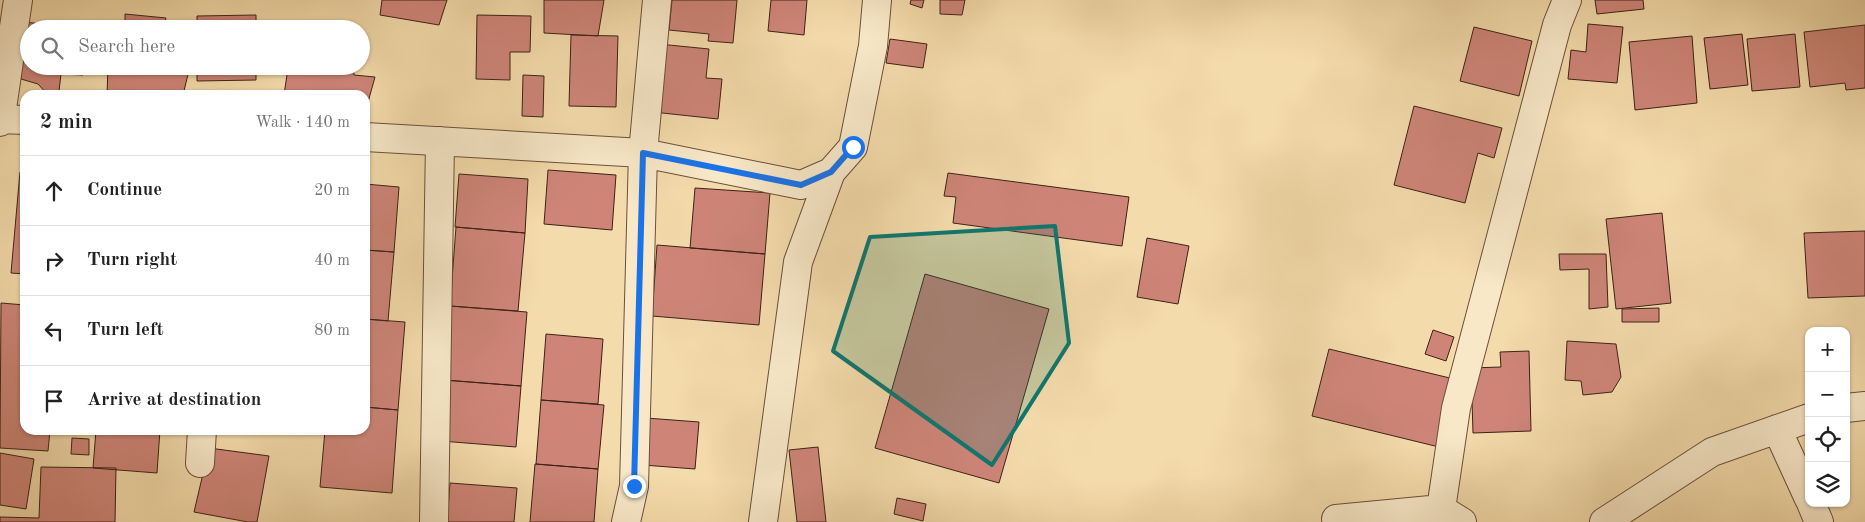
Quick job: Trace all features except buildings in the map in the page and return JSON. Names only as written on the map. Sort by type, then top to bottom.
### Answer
[{"type":"street","points":[[18,0],[0,120],[20,120]]},
{"type":"street","points":[[626,522],[634,486],[643,153],[657,0]]},
{"type":"street","points":[[763,522],[798,262],[831,172],[853,147],[873,46],[877,0]]},
{"type":"street","points":[[1336,519],[1451,515],[1456,408],[1557,25],[1566,0]]},
{"type":"street","points":[[370,137],[643,153],[801,185],[831,172]]},
{"type":"street","points":[[434,522],[440,141]]},
{"type":"street","points":[[1850,408],[1865,406]]},
{"type":"street","points":[[1604,522],[1712,452],[1805,419]]},
{"type":"street","points":[[1777,429],[1805,490]]},
{"type":"street","points":[[200,463],[202,435]]},
{"type":"street","points":[[1813,507],[1819,522]]},
{"type":"highlighted area","points":[[1055,226],[1069,343],[992,465],[833,351],[870,237]]},
{"type":"route","points":[[634,486],[643,153],[801,185],[831,172],[853,147]]}]
